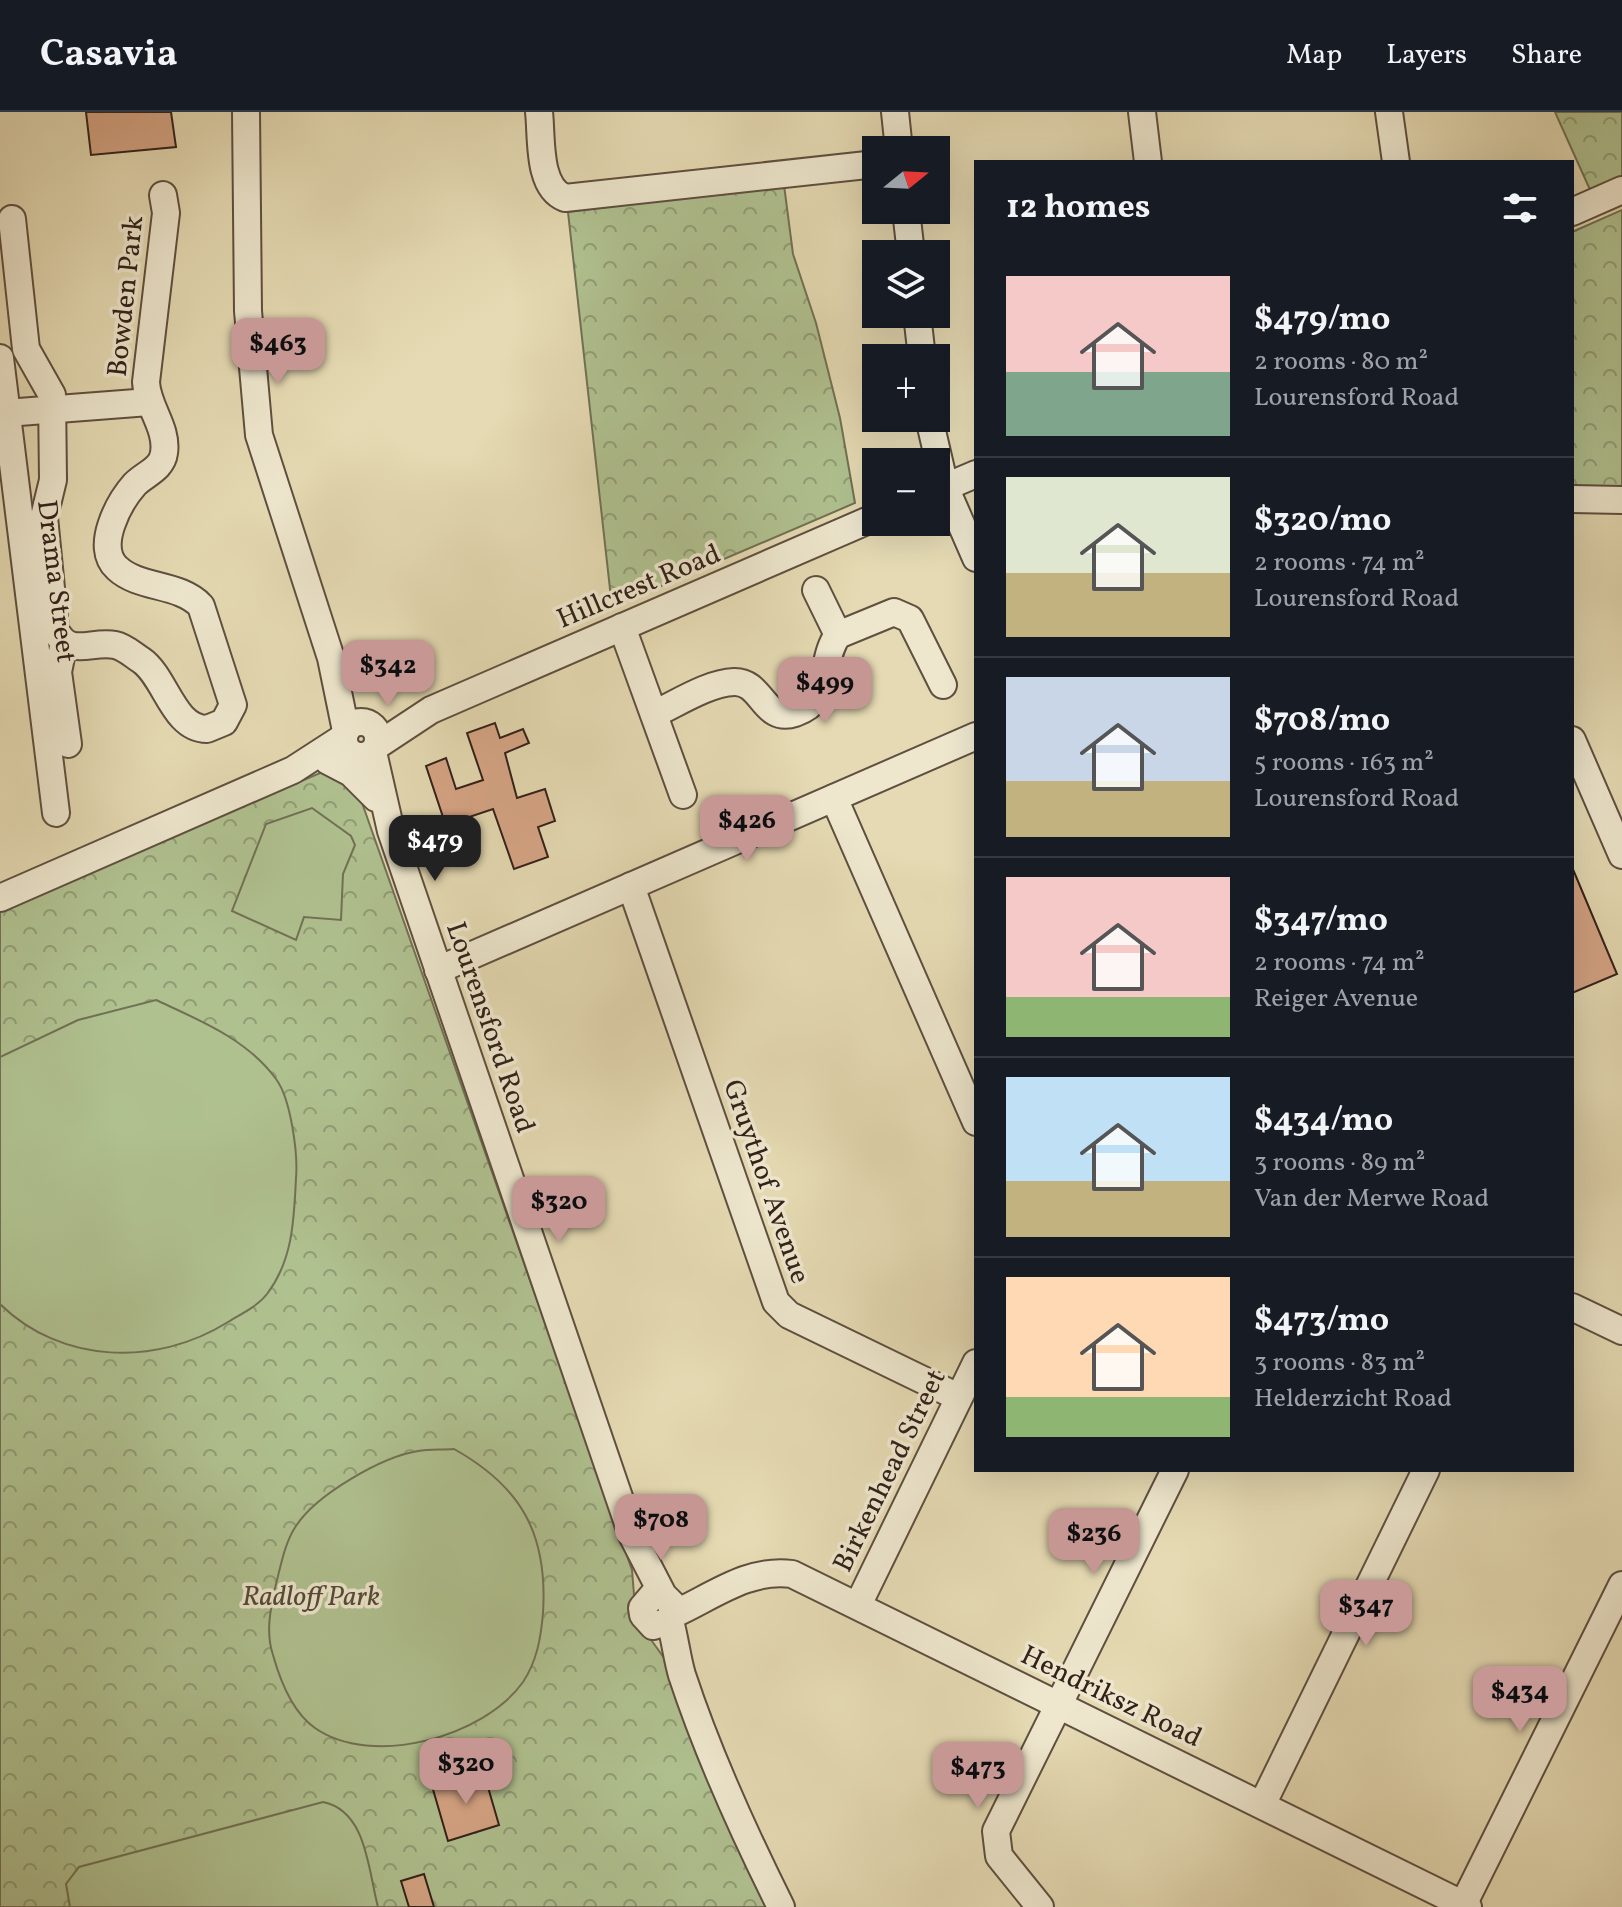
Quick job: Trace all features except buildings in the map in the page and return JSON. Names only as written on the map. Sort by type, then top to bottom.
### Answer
[{"type":"street","name":"Lourensford Road","points":[[246,112],[248,311],[259,435],[331,658],[360,740],[385,794],[381,805],[632,1535],[662,1609],[681,1673],[758,1861],[781,1907]]},
{"type":"street","points":[[539,112],[546,177],[555,193],[571,199],[862,166]]},
{"type":"street","points":[[895,112],[898,136]]},
{"type":"street","points":[[1142,112],[1148,160]]},
{"type":"street","points":[[1389,112],[1396,160]]},
{"type":"street","points":[[1574,211],[1622,190]]},
{"type":"street","name":"Bowden Park","points":[[64,642],[78,648],[108,644],[125,649],[155,672],[186,721],[196,728],[207,729],[224,722],[232,712],[233,698],[201,606],[189,597],[123,573],[110,558],[108,542],[113,518],[136,483],[164,457],[161,429],[149,402],[146,382],[166,213],[163,195]]},
{"type":"street","points":[[12,219],[24,342],[29,357],[49,386],[53,480],[44,517],[55,629],[64,642],[58,672],[68,744]]},
{"type":"street","name":"Drama Street","points":[[0,358],[6,413],[6,474],[56,813]]},
{"type":"street","name":"Bowden Park","points":[[6,413],[149,402]]},
{"type":"street","points":[[950,485],[974,475]]},
{"type":"street","points":[[1574,499],[1622,500]]},
{"type":"street","points":[[950,508],[974,554]]},
{"type":"street","name":"Hillcrest Road","points":[[4,892],[862,523]]},
{"type":"street","points":[[654,714],[719,685],[738,682],[753,691],[771,712],[786,716],[802,710],[817,698],[838,635],[816,590]]},
{"type":"street","points":[[838,635],[882,615],[903,614],[919,632],[943,685]]},
{"type":"street","points":[[622,627],[683,795]]},
{"type":"street","name":"Lourensford Road","points":[[331,658],[348,692],[372,710],[360,740]]},
{"type":"street","points":[[438,970],[974,737]]},
{"type":"street","points":[[360,740],[351,773],[381,805]]},
{"type":"street","points":[[1574,745],[1622,855]]},
{"type":"street","points":[[834,798],[974,1117]]},
{"type":"street","name":"Gruythof Avenue","points":[[631,886],[776,1302],[789,1315],[958,1397]]},
{"type":"street","points":[[1574,1308],[1622,1331]]},
{"type":"street","name":"Birkenhead Street","points":[[858,1605],[974,1367]]},
{"type":"street","points":[[1040,1907],[1003,1863],[995,1839],[999,1824],[1174,1472]]},
{"type":"street","points":[[1262,1805],[1425,1472]]},
{"type":"street","name":"Hendriksz Road","points":[[662,1609],[778,1572],[803,1578],[1464,1906]]},
{"type":"street","points":[[1464,1906],[1622,1585]]},
{"type":"green space","points":[[1555,112],[1622,112],[1622,179],[1591,192]]},
{"type":"green space","points":[[784,185],[793,254],[816,323],[840,418],[855,503],[612,607],[568,212]]},
{"type":"green space","points":[[1622,210],[1622,490],[1574,490],[1574,231]]},
{"type":"green space","name":"Radloff Park","points":[[327,770],[360,797],[632,1570],[636,1619],[667,1662],[767,1907],[0,1907],[0,911]]},
{"type":"green space","points":[[312,808],[351,836],[355,845],[343,874],[341,920],[304,917],[296,940],[232,911],[266,824]]},
{"type":"green space","points":[[156,1000],[237,1042],[264,1065],[281,1088],[296,1155],[294,1209],[287,1253],[276,1281],[263,1298],[244,1313],[200,1337],[171,1347],[140,1352],[80,1348],[24,1324],[0,1304],[0,1057],[78,1020]]},
{"type":"green space","points":[[454,1449],[478,1464],[513,1497],[535,1537],[541,1560],[543,1613],[532,1666],[523,1682],[505,1701],[482,1718],[455,1731],[426,1741],[396,1746],[339,1740],[315,1728],[293,1704],[283,1685],[271,1646],[271,1610],[289,1539],[305,1514],[318,1502],[368,1469],[418,1451]]},
{"type":"green space","points":[[323,1802],[338,1808],[357,1829],[368,1860],[378,1907],[70,1907],[66,1884],[79,1867]]}]
